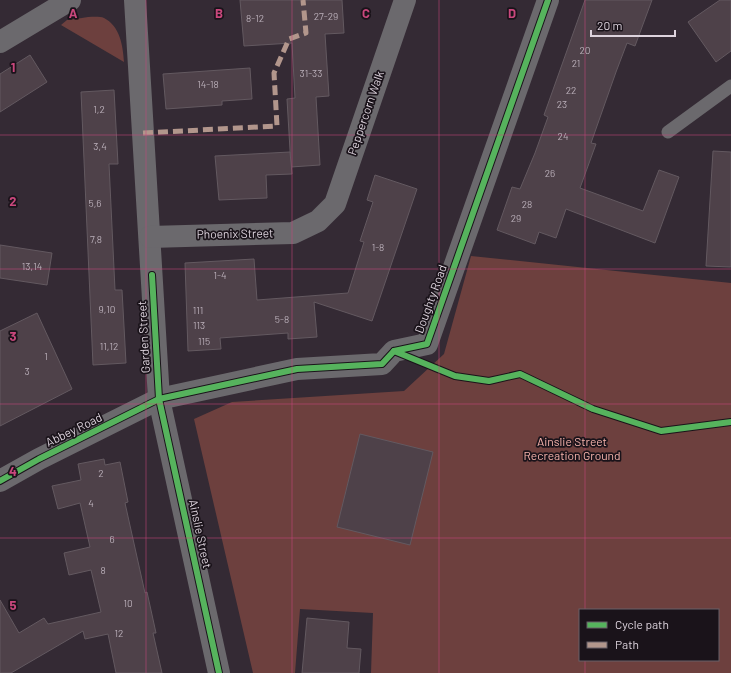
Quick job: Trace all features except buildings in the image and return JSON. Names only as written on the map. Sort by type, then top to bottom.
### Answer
[{"type":"street","points":[[0,42],[70,0]]},
{"type":"street","name":"Garden Street","points":[[135,0],[159,399]]},
{"type":"street","name":"Peppercorn Walk","points":[[318,221],[335,204],[405,0]]},
{"type":"street","name":"Doughty Road","points":[[159,399],[297,369],[382,364],[394,351],[427,344],[548,0]]},
{"type":"street","name":"Phoenix Street","points":[[150,237],[293,233],[318,221]]},
{"type":"street","name":"Abbey Road","points":[[0,481],[39,459],[159,399]]},
{"type":"street","name":"Ainslie Street","points":[[159,399],[219,673]]},
{"type":"lane","points":[[668,132],[731,86]]},
{"type":"green space","points":[[102,17],[114,26],[120,37],[124,62],[61,25],[67,20]]},
{"type":"green space","name":"Ainslie Street Recreation Ground","points":[[471,256],[731,283],[731,673],[371,673],[373,613],[300,609],[295,673],[253,673],[194,419],[232,402],[404,391],[444,354]]},
{"type":"marked path","points":[[143,133],[277,126],[274,73],[289,39],[306,33],[303,0]]},
{"type":"cycle path","points":[[0,481],[39,459],[159,399],[297,369],[382,364],[394,351],[427,344],[548,0]]},
{"type":"cycle path","points":[[152,275],[159,399],[219,673]]},
{"type":"cycle path","points":[[394,351],[455,376],[489,381],[520,374],[593,409],[661,431],[731,422]]}]
